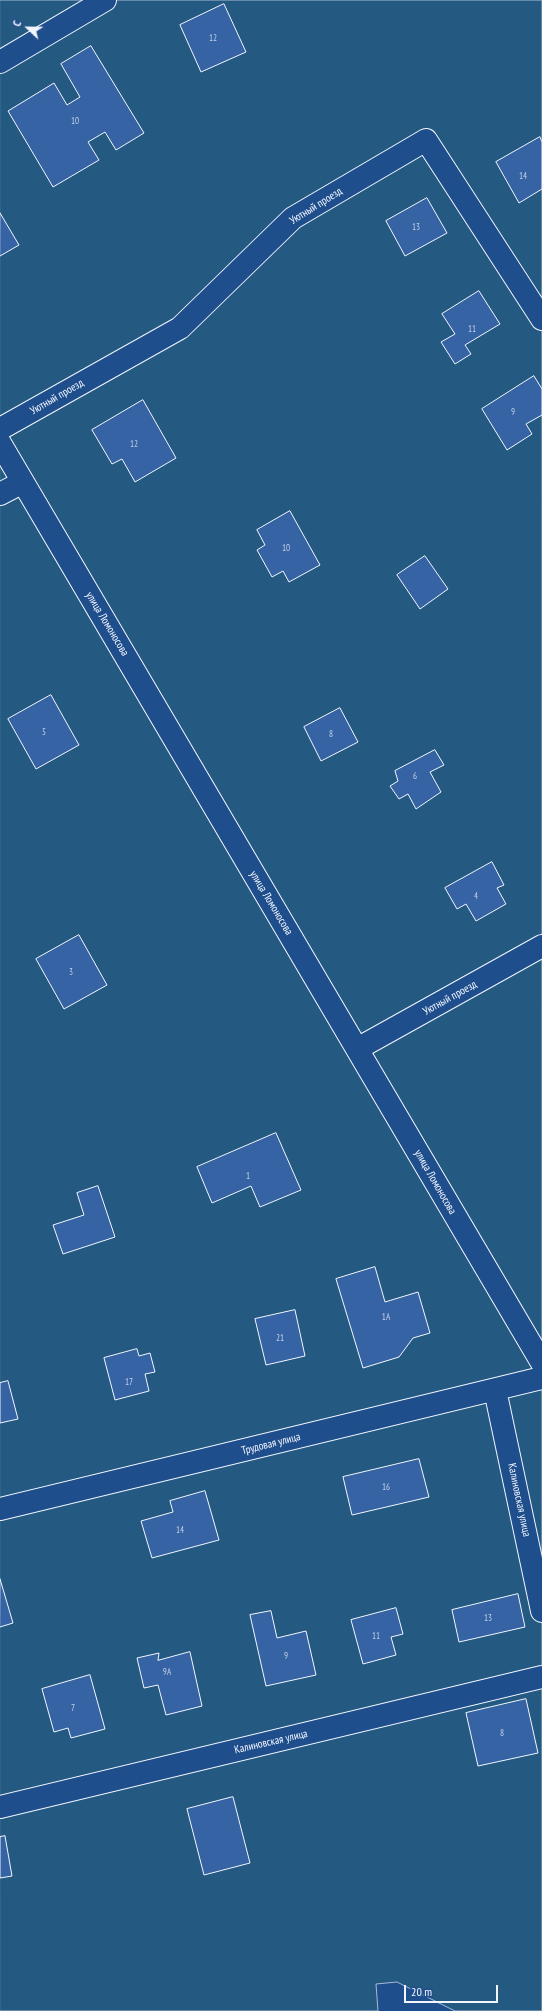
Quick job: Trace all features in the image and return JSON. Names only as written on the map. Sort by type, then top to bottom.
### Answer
[{"type":"street","points":[[0,62],[105,0]]},
{"type":"street","name":"Уютный проезд","points":[[0,430],[180,328],[293,218],[426,140],[542,318]]},
{"type":"street","name":"улица Ломоносова","points":[[0,443],[542,1363]]},
{"type":"street","points":[[0,494],[23,482]]},
{"type":"street","name":"Уютный проезд","points":[[357,1049],[542,946]]},
{"type":"street","name":"Трудовая улица","points":[[0,1510],[542,1378]]},
{"type":"street","name":"Калиновская улица","points":[[495,1390],[542,1611]]},
{"type":"street","name":"Калиновская улица","points":[[0,1807],[542,1677]]},
{"type":"shaded area","points":[[0,0],[542,0],[542,2011],[455,2011],[397,1982],[376,1984],[378,2011],[0,2011]]},
{"type":"building","points":[[224,4],[246,52],[201,72],[180,25]]},
{"type":"building","points":[[91,46],[144,133],[116,150],[105,132],[88,142],[99,160],[53,187],[8,111],[54,83],[67,105],[80,97],[61,64]]},
{"type":"building","points":[[540,137],[542,142],[542,189],[519,203],[496,162]]},
{"type":"building","points":[[427,198],[447,233],[405,256],[386,221]]},
{"type":"building","points":[[0,213],[19,245],[0,256]]},
{"type":"building","points":[[479,291],[500,324],[465,345],[471,354],[455,364],[441,342],[455,334],[442,314]]},
{"type":"building","points":[[534,376],[542,389],[542,415],[526,424],[532,434],[507,450],[482,409]]},
{"type":"building","points":[[143,400],[176,458],[135,482],[122,459],[112,464],[92,430]]},
{"type":"building","points":[[290,511],[320,565],[289,582],[283,571],[272,577],[257,550],[265,545],[257,530]]},
{"type":"building","points":[[425,556],[448,589],[420,609],[397,575]]},
{"type":"building","points":[[51,695],[79,745],[36,769],[8,719]]},
{"type":"building","points":[[340,708],[358,742],[321,761],[304,727]]},
{"type":"building","points":[[435,750],[444,765],[430,772],[441,792],[416,809],[408,794],[399,799],[390,786],[398,781],[395,771]]},
{"type":"building","points":[[492,862],[504,885],[497,888],[506,904],[476,921],[466,904],[457,909],[445,888]]},
{"type":"building","points":[[79,935],[107,985],[64,1009],[36,959]]},
{"type":"building","points":[[276,1133],[301,1190],[260,1207],[251,1186],[212,1203],[197,1167]]},
{"type":"building","points":[[98,1186],[115,1237],[63,1254],[53,1225],[84,1215],[77,1193]]},
{"type":"building","points":[[375,1267],[385,1302],[418,1292],[430,1333],[413,1338],[399,1357],[363,1368],[336,1279]]},
{"type":"building","points":[[295,1310],[305,1356],[266,1365],[255,1319]]},
{"type":"building","points":[[137,1349],[139,1356],[150,1353],[155,1372],[145,1374],[149,1391],[115,1400],[104,1358]]},
{"type":"building","points":[[8,1381],[18,1419],[0,1423],[0,1383]]},
{"type":"building","points":[[419,1459],[429,1497],[352,1515],[343,1477]]},
{"type":"building","points":[[205,1491],[219,1540],[152,1558],[141,1521],[173,1512],[170,1501]]},
{"type":"building","points":[[0,1579],[13,1623],[0,1627]]},
{"type":"building","points":[[518,1594],[525,1627],[459,1642],[452,1610]]},
{"type":"building","points":[[396,1608],[403,1634],[391,1637],[396,1655],[363,1664],[351,1620]]},
{"type":"building","points":[[271,1611],[277,1638],[306,1631],[316,1675],[266,1686],[250,1615]]},
{"type":"building","points":[[190,1652],[202,1706],[166,1715],[158,1685],[144,1688],[137,1658],[159,1653],[158,1660]]},
{"type":"building","points":[[90,1675],[105,1729],[71,1738],[68,1728],[54,1732],[42,1689]]},
{"type":"building","points":[[526,1699],[538,1753],[478,1766],[466,1713]]},
{"type":"building","points":[[233,1797],[250,1863],[204,1875],[187,1809]]},
{"type":"building","points":[[5,1836],[12,1876],[0,1878],[0,1837]]}]
